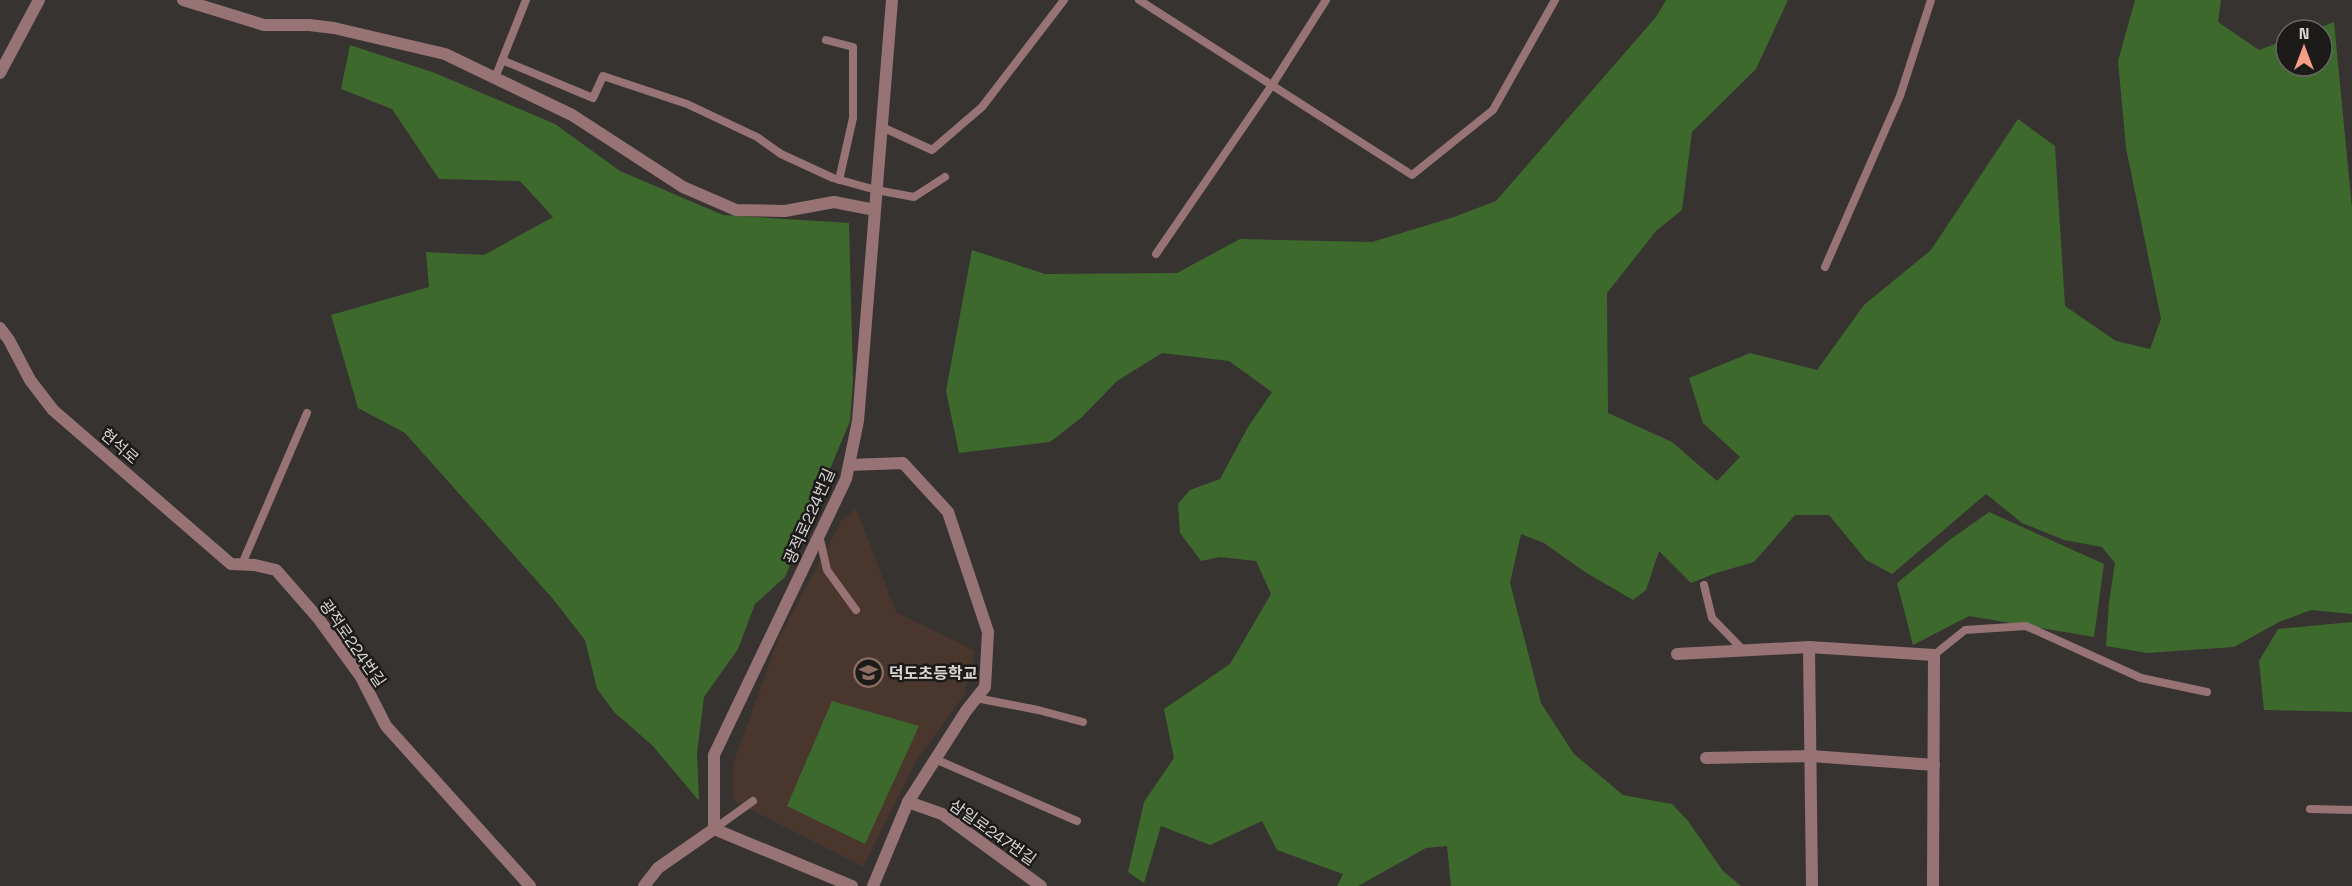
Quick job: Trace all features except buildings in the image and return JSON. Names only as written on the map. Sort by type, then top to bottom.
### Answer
[{"type":"street","points":[[0,73],[39,0]]},
{"type":"street","points":[[183,0],[264,24],[309,25],[375,36],[445,54],[572,115],[683,187],[736,210],[785,211],[834,202],[875,210]]},
{"type":"street","name":"광적로224번길","points":[[714,829],[714,755],[846,479],[858,421],[892,0]]},
{"type":"street","name":"현석로","points":[[0,328],[9,339],[30,380],[53,410],[231,564],[242,564]]},
{"type":"street","points":[[849,465],[903,463],[948,512],[988,632],[985,687],[908,802],[873,886]]},
{"type":"street","name":"광적로224번길","points":[[242,564],[276,570],[318,618],[361,677],[386,726],[530,886]]},
{"type":"street","points":[[1809,647],[1812,886]]},
{"type":"street","points":[[1677,654],[1809,647],[1934,655],[1933,886]]},
{"type":"street","points":[[1706,758],[1810,756],[1934,765]]},
{"type":"street","name":"삼일로247번길","points":[[908,802],[942,814],[1041,886]]},
{"type":"street","points":[[644,886],[658,868],[714,829],[852,886]]},
{"type":"lane","points":[[495,78],[526,0]]},
{"type":"lane","points":[[882,127],[932,150],[982,107],[1064,0]]},
{"type":"lane","points":[[1139,0],[1412,175],[1492,110],[1556,0]]},
{"type":"lane","points":[[1156,254],[1272,85],[1326,0]]},
{"type":"lane","points":[[1825,267],[1900,96],[1931,0]]},
{"type":"lane","points":[[826,40],[853,46],[853,118],[839,180]]},
{"type":"lane","points":[[502,60],[593,98],[603,76],[687,104],[757,137],[781,154],[839,180],[876,190],[914,197],[945,177]]},
{"type":"lane","points":[[242,564],[307,413]]},
{"type":"lane","points":[[819,535],[827,570],[856,610]]},
{"type":"lane","points":[[1704,585],[1712,618],[1743,651]]},
{"type":"lane","points":[[1934,655],[1965,630],[2026,626],[2141,678],[2207,692]]},
{"type":"lane","points":[[976,698],[1038,710],[1083,722]]},
{"type":"lane","points":[[936,759],[1077,821]]},
{"type":"lane","points":[[714,829],[753,801]]},
{"type":"lane","points":[[2310,809],[2352,810]]},
{"type":"shaded area","name":"덕도초등학교","points":[[856,508],[896,612],[975,651],[964,695],[917,760],[863,867],[736,802],[733,794],[734,761],[777,642],[841,521]]},
{"type":"green space","points":[[1666,0],[1788,0],[1756,69],[1692,132],[1682,210],[1656,231],[1607,293],[1608,413],[1672,442],[1717,481],[1740,457],[1703,423],[1689,378],[1750,353],[1817,370],[1864,305],[1931,250],[2018,119],[2055,146],[2065,306],[2116,341],[2150,349],[2161,319],[2126,148],[2118,61],[2135,0],[2221,0],[2218,22],[2259,50],[2274,44],[2274,78],[2334,78],[2334,22],[2352,208],[2352,614],[2311,610],[2279,622],[2234,647],[2147,653],[2106,646],[2115,563],[2102,547],[2064,540],[2022,523],[1986,494],[1892,574],[1866,560],[1829,515],[1795,515],[1754,562],[1691,583],[1659,551],[1646,590],[1633,600],[1585,572],[1544,543],[1521,534],[1510,583],[1541,703],[1574,754],[1623,795],[1672,804],[1688,821],[1723,871],[1741,886],[1451,886],[1447,846],[1426,848],[1358,886],[1337,886],[1343,874],[1277,850],[1262,821],[1210,845],[1161,826],[1144,883],[1128,872],[1144,802],[1174,758],[1164,709],[1230,664],[1271,594],[1256,561],[1220,557],[1201,561],[1180,533],[1178,504],[1190,490],[1220,479],[1248,427],[1272,392],[1229,361],[1162,353],[1117,381],[1081,418],[1050,442],[959,453],[946,391],[972,250],[1045,274],[1177,273],[1240,239],[1372,242],[1454,217],[1496,201],[1656,17]]},
{"type":"green space","points":[[350,45],[435,73],[555,124],[620,171],[723,215],[849,223],[853,380],[850,421],[785,577],[755,604],[738,649],[704,697],[697,753],[699,801],[653,746],[614,712],[597,689],[585,640],[553,599],[405,433],[358,408],[331,315],[429,287],[426,252],[484,255],[553,217],[520,181],[439,179],[392,109],[341,89]]},
{"type":"green space","points":[[1989,512],[2104,564],[2094,637],[1969,616],[1913,645],[1897,583],[1951,539]]},
{"type":"green space","points":[[2352,622],[2352,712],[2264,710],[2259,661],[2278,629]]},
{"type":"green space","points":[[832,701],[919,726],[865,844],[787,806]]},
{"type":"place","name":"덕도초등학교","points":[[868,673]]}]
